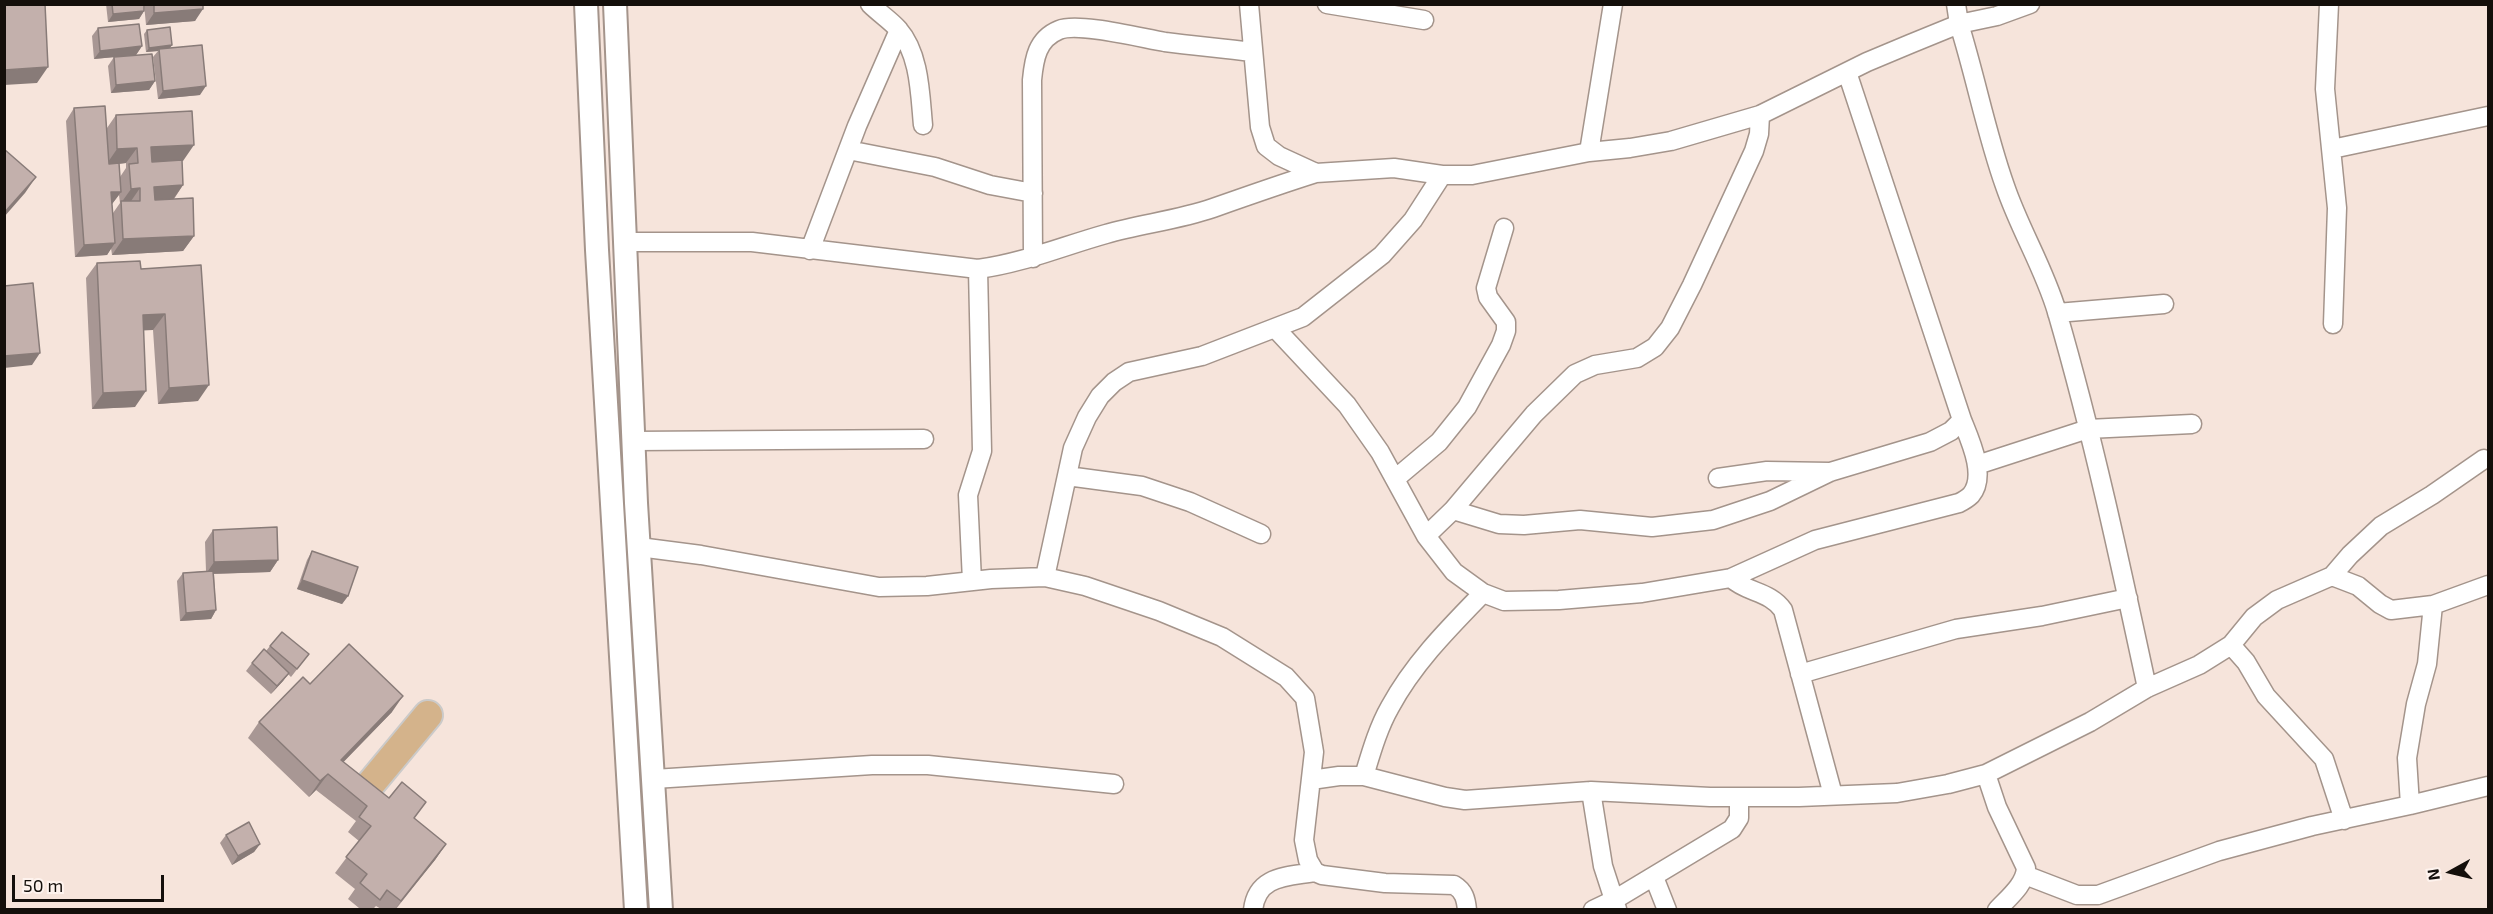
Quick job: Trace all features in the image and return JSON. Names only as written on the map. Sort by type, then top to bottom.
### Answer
[{"type":"main road","points":[[359,798],[428,714]]},
{"type":"street","points":[[586,4],[598,273],[636,909]]},
{"type":"street","points":[[615,4],[639,547],[661,909]]},
{"type":"street","points":[[870,4],[899,30],[913,57],[919,82],[923,124]]},
{"type":"street","points":[[1249,4],[1260,127],[1266,146],[1279,156],[1317,173]]},
{"type":"street","points":[[1327,4],[1424,20]]},
{"type":"street","points":[[1589,152],[1613,4]]},
{"type":"street","points":[[1956,4],[1959,24],[2002,180],[2048,284],[2057,313],[2088,429],[2147,688]]},
{"type":"street","points":[[626,242],[752,242],[978,269],[1033,258],[1105,234],[1211,208],[1317,173],[1394,168],[1442,175],[1472,175],[1589,152],[1671,141],[1760,116],[1899,48],[1959,24],[1997,16],[2030,4]]},
{"type":"street","points":[[2329,4],[2325,89],[2337,208],[2333,324]]},
{"type":"street","points":[[1033,258],[1032,80],[1034,55],[1041,42],[1059,30],[1076,28],[1252,52]]},
{"type":"street","points":[[810,250],[848,150],[899,30]]},
{"type":"street","points":[[1275,328],[1347,405],[1380,452],[1426,536],[1454,572],[1483,593],[1504,601],[1559,600],[1642,593],[1731,578],[1815,540],[1959,503],[1972,494],[1977,465],[1975,451],[1962,420],[1847,72]]},
{"type":"street","points":[[1426,536],[1453,510],[1534,414],[1575,374],[1595,365],[1637,358],[1655,348],[1670,328],[1692,285],[1754,151],[1759,134],[1760,116]]},
{"type":"street","points":[[2332,149],[2488,116]]},
{"type":"street","points":[[848,150],[935,167],[990,185],[1033,193]]},
{"type":"street","points":[[1045,577],[1073,448],[1087,417],[1100,396],[1114,382],[1129,372],[1202,356],[1303,317],[1382,255],[1413,220],[1442,175]]},
{"type":"street","points":[[1395,479],[1439,442],[1467,407],[1501,345],[1506,331],[1506,322],[1488,297],[1486,288],[1504,228]]},
{"type":"street","points":[[972,581],[968,495],[982,451],[978,269]]},
{"type":"street","points":[[2057,313],[2164,304]]},
{"type":"street","points":[[1453,510],[1499,524],[1524,525],[1580,520],[1652,527],[1713,520],[1770,501],[1830,472],[1930,442],[1951,431],[1962,420]]},
{"type":"street","points":[[1977,465],[2088,429],[2192,424]]},
{"type":"street","points":[[634,441],[924,439]]},
{"type":"street","points":[[1311,780],[1339,776],[1364,776],[1445,798],[1465,800],[1591,791],[1739,797],[1897,793],[1948,784],[1986,774],[2090,722],[2147,688],[2199,665],[2231,645],[2254,617],[2277,600],[2332,576],[2350,555],[2381,526],[2432,495],[2484,459]]},
{"type":"street","points":[[1718,478],[1767,471],[1830,472]]},
{"type":"street","points":[[1067,476],[1142,486],[1190,502],[1262,534]]},
{"type":"street","points":[[639,547],[701,555],[879,587],[927,586],[1045,577],[1095,590],[1159,611],[1222,637],[1286,677],[1305,698],[1314,752],[1304,840],[1308,860],[1315,872],[1322,876],[1385,883],[1454,885],[1461,889],[1466,898],[1467,909]]},
{"type":"street","points":[[2332,576],[2358,586],[2391,610],[2433,605],[2488,585]]},
{"type":"street","points":[[1731,578],[1740,587],[1767,595],[1783,610],[1833,795]]},
{"type":"street","points":[[1364,776],[1389,708],[1410,674],[1434,642],[1483,593]]},
{"type":"street","points":[[1800,674],[1956,629],[2042,616],[2128,598]]},
{"type":"street","points":[[2410,806],[2408,758],[2416,704],[2427,664],[2433,605]]},
{"type":"street","points":[[2231,645],[2246,662],[2266,696],[2324,759],[2344,820]]},
{"type":"street","points":[[654,779],[872,765],[928,765],[1114,784]]},
{"type":"street","points":[[1986,774],[1996,807],[2023,857],[2026,868],[2025,875],[2017,888],[1997,909]]},
{"type":"street","points":[[2025,875],[2102,902],[2219,851],[2312,826],[2410,806],[2488,786]]},
{"type":"street","points":[[1591,791],[1603,866],[1616,905]]},
{"type":"street","points":[[1593,909],[1616,905],[1654,877],[1732,829],[1738,818],[1739,797]]},
{"type":"street","points":[[1252,909],[1257,893],[1263,885],[1276,879],[1315,872]]},
{"type":"street","points":[[1654,877],[1667,909]]},
{"type":"building","points":[[45,4],[48,67],[4,70],[4,5]]},
{"type":"building","points":[[112,4],[144,4],[144,11],[113,14]]},
{"type":"building","points":[[154,4],[203,4],[203,9],[154,13]]},
{"type":"building","points":[[139,24],[142,46],[100,51],[98,28]]},
{"type":"building","points":[[170,27],[172,45],[149,48],[147,30]]},
{"type":"building","points":[[202,45],[206,86],[163,91],[159,49]]},
{"type":"building","points":[[152,54],[155,81],[116,85],[114,57]]},
{"type":"building","points":[[105,106],[109,164],[119,163],[121,192],[111,192],[115,243],[84,245],[74,108]]},
{"type":"building","points":[[192,111],[194,145],[151,147],[152,162],[182,160],[183,185],[154,187],[155,200],[193,198],[194,236],[123,239],[121,201],[140,201],[140,188],[131,189],[129,164],[138,163],[137,148],[117,149],[116,115]]},
{"type":"building","points":[[4,149],[36,177],[4,213]]},
{"type":"building","points":[[140,261],[141,269],[201,265],[209,385],[169,388],[165,314],[143,315],[146,391],[103,393],[97,263]]},
{"type":"building","points":[[33,283],[40,353],[4,356],[4,286]]},
{"type":"building","points":[[277,527],[278,560],[214,562],[213,530]]},
{"type":"building","points":[[312,551],[358,567],[348,596],[302,580]]},
{"type":"building","points":[[213,571],[216,610],[186,613],[183,573]]},
{"type":"building","points":[[282,632],[309,654],[297,669],[270,646]]},
{"type":"building","points":[[349,644],[403,696],[341,760],[389,798],[402,782],[426,802],[414,818],[446,844],[401,901],[387,890],[380,900],[360,883],[367,874],[346,857],[371,826],[359,817],[367,806],[328,774],[320,781],[259,722],[303,677],[310,684]]},
{"type":"building","points":[[264,649],[289,673],[277,686],[252,663]]},
{"type":"building","points":[[249,822],[260,844],[238,856],[226,835]]}]
